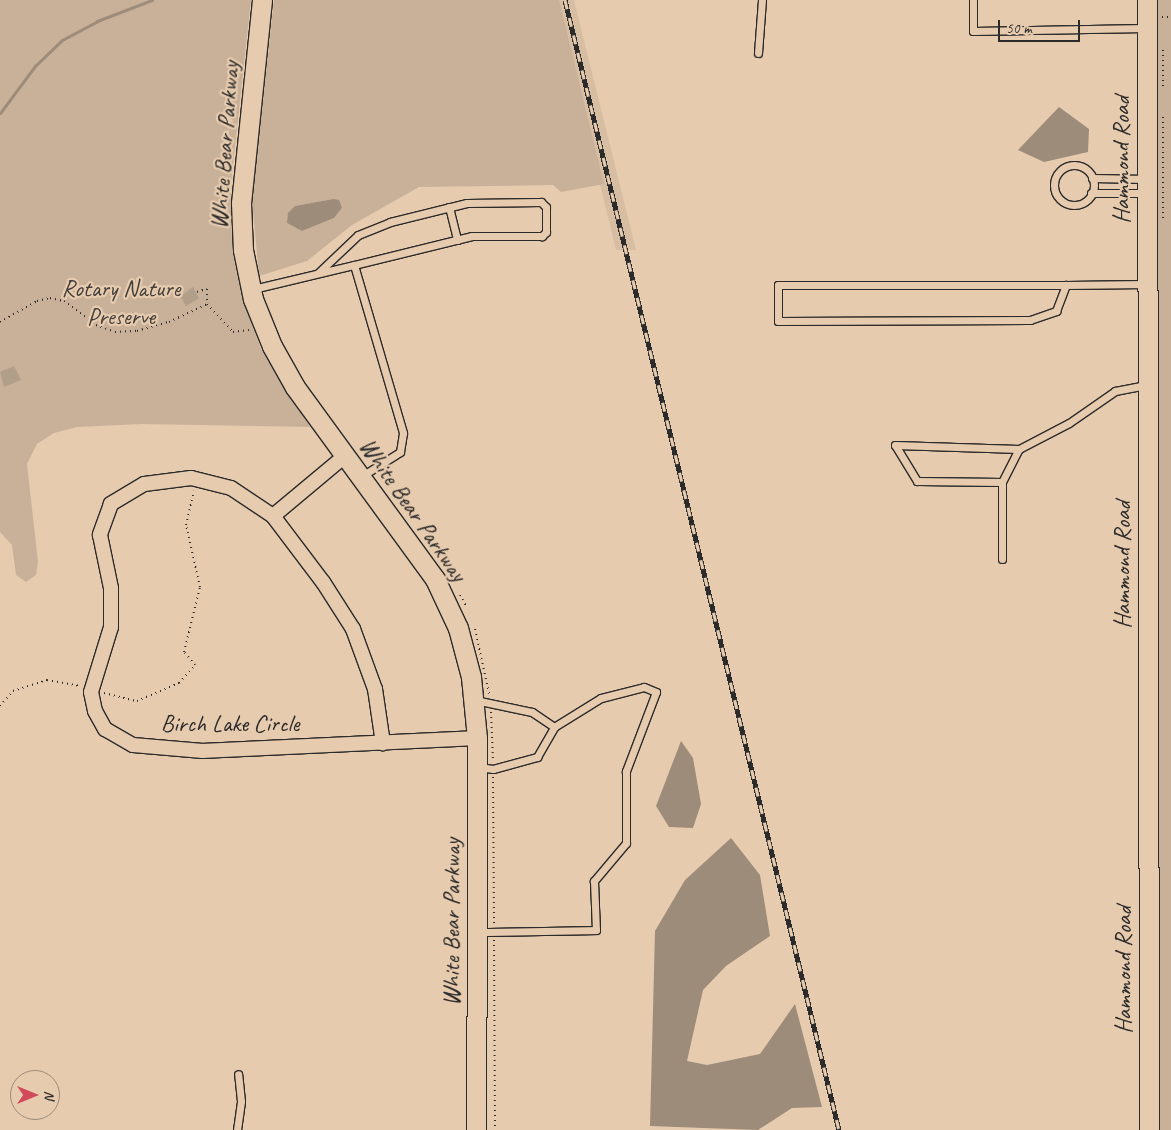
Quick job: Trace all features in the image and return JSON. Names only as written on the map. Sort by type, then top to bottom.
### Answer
[{"type":"street","name":"White Bear Parkway","points":[[262,0],[241,203],[243,250],[251,290],[282,366],[361,477],[420,555],[446,599],[483,701],[477,738],[485,768],[486,931],[476,1130]]},
{"type":"street","name":"Hammond Road","points":[[1147,0],[1149,1130]]},
{"type":"street","points":[[273,516],[346,455]]},
{"type":"street","name":"Birch Lake Circle","points":[[383,743],[375,689],[353,629],[323,582],[273,516],[236,490],[197,479],[167,479],[140,486],[116,498],[105,514],[100,538],[111,588],[111,619],[92,689],[93,706],[103,726],[116,738],[137,746],[209,751],[383,743],[477,738]]},
{"type":"lane","points":[[758,53],[762,0]]},
{"type":"lane","points":[[973,0],[973,31],[1147,28]]},
{"type":"lane","points":[[1091,193],[1092,178],[1084,168],[1070,165],[1059,172],[1054,185],[1058,197],[1068,204],[1080,203],[1091,193],[1147,186]]},
{"type":"lane","points":[[1092,178],[1147,186]]},
{"type":"lane","points":[[251,290],[457,240],[542,236],[546,232],[546,207],[541,202],[467,202],[449,207],[358,235],[318,273]]},
{"type":"lane","points":[[449,207],[457,240]]},
{"type":"lane","points":[[354,264],[403,433],[400,452],[361,477]]},
{"type":"lane","points":[[1066,285],[1056,311],[1030,320],[778,321],[778,285],[1147,284]]},
{"type":"lane","points":[[1002,482],[917,481],[894,445],[1018,449],[1069,423],[1115,391],[1147,385]]},
{"type":"lane","points":[[1002,559],[1002,482],[1018,449]]},
{"type":"lane","points":[[485,768],[537,758],[554,727],[601,698],[644,687],[656,692],[626,771],[626,843],[594,881],[596,930],[486,931]]},
{"type":"lane","points":[[483,701],[532,712],[554,727]]},
{"type":"lane","points":[[237,1130],[241,1101],[238,1074]]},
{"type":"path","points":[[1162,17],[1171,17]]},
{"type":"path","points":[[197,292],[208,289],[207,304],[233,332],[249,329]]},
{"type":"path","points":[[0,322],[37,301],[54,298],[102,328],[128,332],[181,318],[207,304]]},
{"type":"path","points":[[0,706],[13,690],[47,680],[137,701],[178,683],[195,665],[184,652],[199,598],[199,574],[186,525],[197,479]]},
{"type":"path","points":[[458,591],[469,615]]},
{"type":"path","points":[[472,623],[486,670],[483,701],[486,931],[495,1130]]},
{"type":"shaded area","points":[[555,0],[574,0],[636,250],[616,250]]},
{"type":"shaded area","points":[[1059,107],[1089,129],[1088,152],[1044,162],[1018,150]]},
{"type":"shaded area","points":[[333,199],[339,200],[342,208],[334,218],[302,231],[287,223],[288,213],[295,206]]},
{"type":"shaded area","points":[[681,741],[693,758],[701,804],[693,828],[669,827],[656,806]]},
{"type":"shaded area","points":[[731,838],[760,875],[770,936],[726,966],[703,990],[687,1061],[707,1065],[760,1054],[795,1004],[822,1107],[792,1108],[758,1130],[650,1126],[655,931],[685,880]]},
{"type":"green space","name":"Rotary Nature Preserve","points":[[0,0],[251,0],[231,183],[232,249],[242,297],[261,349],[310,427],[142,424],[77,427],[54,433],[37,444],[27,464],[38,562],[36,575],[26,582],[16,575],[12,545],[0,532]]},
{"type":"green space","points":[[274,0],[559,0],[604,184],[561,192],[553,185],[419,187],[352,225],[307,261],[259,276],[252,199]],"holes":[[[333,199],[342,208],[334,218],[302,231],[287,223],[295,206]]]},
{"type":"green space","points":[[1147,0],[1171,0],[1171,1130],[1149,1130]]},
{"type":"building","points":[[193,287],[199,298],[186,306],[180,296]]},
{"type":"building","points":[[14,366],[21,380],[4,387],[0,372]]},
{"type":"waterway","points":[[0,113],[35,66],[62,40],[97,21],[152,0]]},
{"type":"railway","points":[[565,0],[839,1130]]}]
